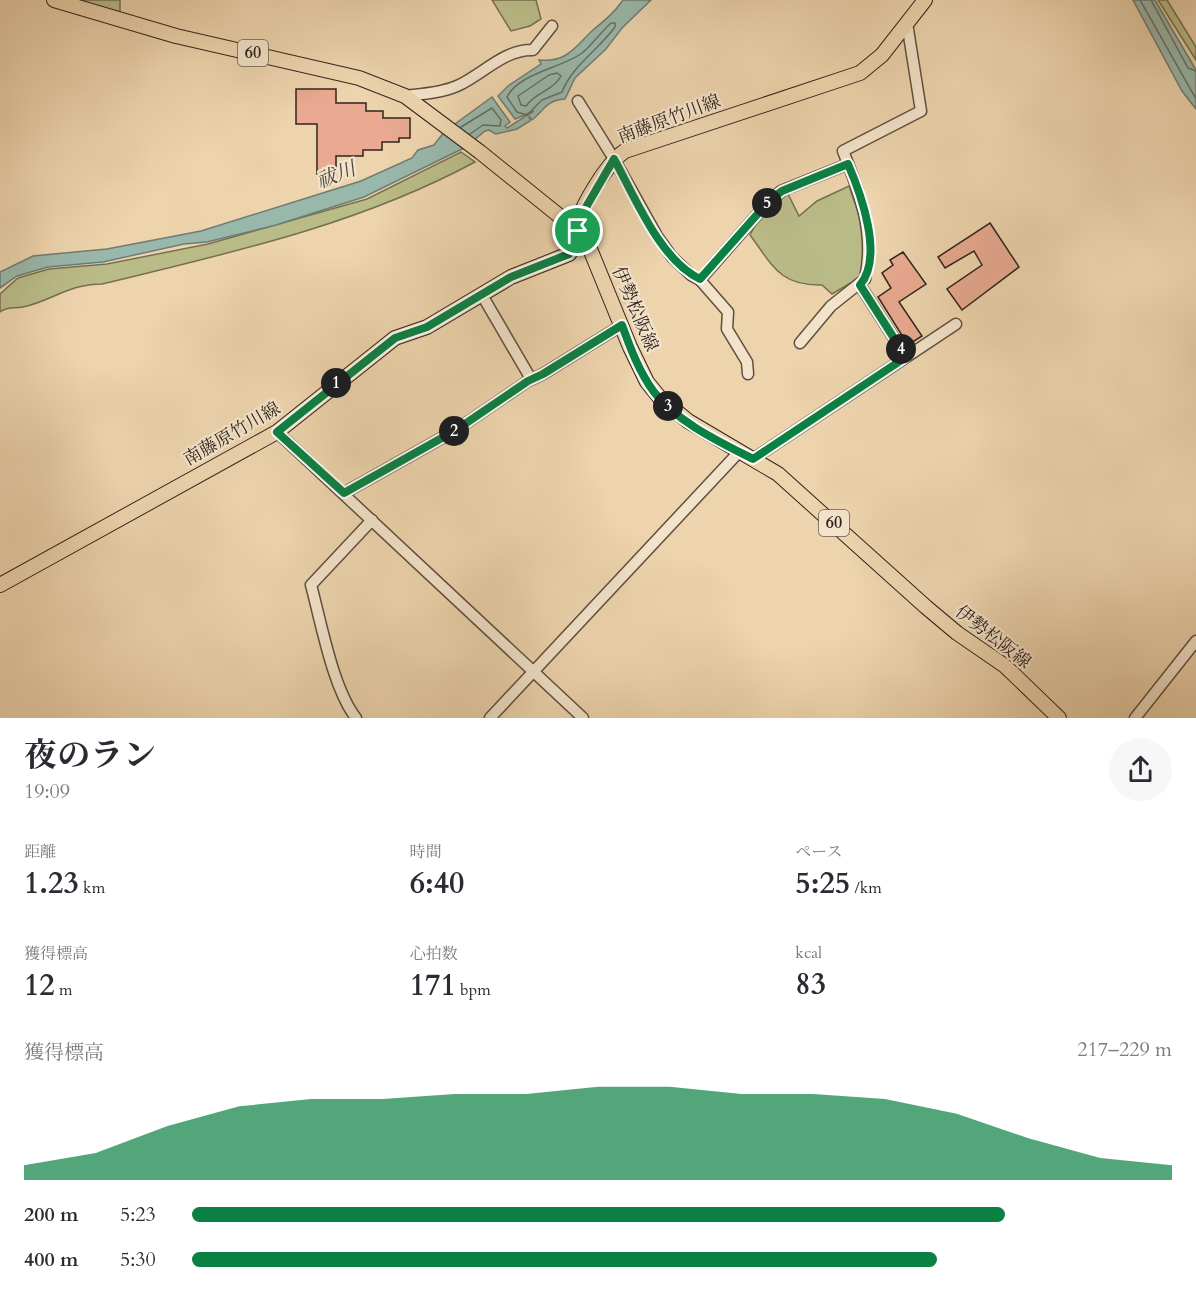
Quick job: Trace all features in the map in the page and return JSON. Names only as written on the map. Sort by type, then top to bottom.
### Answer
[{"type":"main road","name":"伊勢松阪線","points":[[54,0],[176,36],[358,78],[405,96],[443,123],[578,231],[590,249],[642,373],[660,399],[688,422],[753,459],[797,490],[926,607],[957,633],[1005,666],[1059,718]]},
{"type":"main road","name":"南藤原竹川線","points":[[0,585],[277,432],[380,348],[404,333],[427,327],[511,277],[569,254],[582,214],[614,159],[625,151],[860,73],[877,60],[925,0]]},
{"type":"street","points":[[800,343],[831,306],[865,279],[870,258],[869,232],[857,184],[843,151],[921,111],[907,23]]},
{"type":"street","points":[[405,96],[442,91],[458,86],[519,49],[533,50],[552,26]]},
{"type":"street","points":[[578,101],[657,236],[672,257],[691,275],[700,279],[728,312],[727,330],[747,362],[748,375]]},
{"type":"street","points":[[700,279],[770,200],[782,191],[848,164]]},
{"type":"street","points":[[860,285],[906,357]]},
{"type":"street","points":[[482,295],[531,379]]},
{"type":"street","points":[[753,459],[956,324]]},
{"type":"street","points":[[344,493],[456,430],[531,379],[622,325]]},
{"type":"street","points":[[277,432],[584,718]]},
{"type":"street","points":[[490,718],[739,452]]},
{"type":"street","points":[[356,718],[350,710],[339,682],[310,585],[372,520]]},
{"type":"street","points":[[1135,718],[1196,641]]},
{"type":"green space","points":[[72,0],[120,0],[120,14]]},
{"type":"green space","points":[[492,0],[536,0],[541,19],[530,26],[511,31]]},
{"type":"green space","points":[[1158,0],[1167,0],[1196,47],[1196,60]]},
{"type":"green space","points":[[461,152],[475,162],[431,184],[339,220],[198,261],[102,284],[79,287],[33,304],[0,312],[0,294],[18,278],[49,269],[107,264],[208,244],[367,199]]},
{"type":"green space","points":[[849,186],[865,233],[861,277],[832,294],[822,285],[796,282],[787,278],[772,265],[750,235],[760,216],[788,194],[799,216],[817,201]]},
{"type":"water","points":[[623,0],[651,0],[622,28],[606,49],[575,78],[565,99],[550,103],[532,120],[529,116],[530,121],[517,129],[496,134],[489,130],[485,131],[464,148],[364,197],[276,225],[207,242],[184,244],[103,262],[48,267],[17,276],[0,288],[0,272],[33,256],[107,249],[201,231],[361,181],[412,158],[418,150],[434,145],[444,132],[492,97],[510,122],[505,126],[507,128],[534,111],[515,119],[498,96],[508,86],[541,64],[539,60],[557,59],[570,52]]},
{"type":"water","points":[[1133,0],[1155,0],[1196,70],[1196,109],[1182,91]]},
{"type":"building","points":[[296,89],[336,89],[336,103],[366,103],[366,111],[383,111],[383,118],[410,118],[410,138],[399,138],[399,142],[382,142],[382,150],[363,150],[363,156],[336,156],[336,174],[317,174],[317,124],[296,124]]},
{"type":"building","points":[[990,223],[1019,267],[962,310],[947,289],[982,265],[974,251],[945,268],[938,257]]},
{"type":"building","points":[[903,252],[926,284],[899,302],[922,336],[908,345],[878,297],[891,288],[882,273],[893,265],[890,260]]},
{"type":"route","points":[[614,159],[657,236],[672,257],[691,275],[700,279],[770,200],[782,191],[848,164],[857,184],[869,232],[870,258],[865,279],[860,285],[906,357],[753,459],[688,422],[660,399],[642,373],[622,325],[528,381],[456,430],[344,493],[277,432],[369,356],[395,338],[404,333],[427,327],[511,277],[569,254],[578,231],[578,222],[582,214],[614,159]]},
{"type":"water label","name":"祓川","points":[[336,175]]}]
